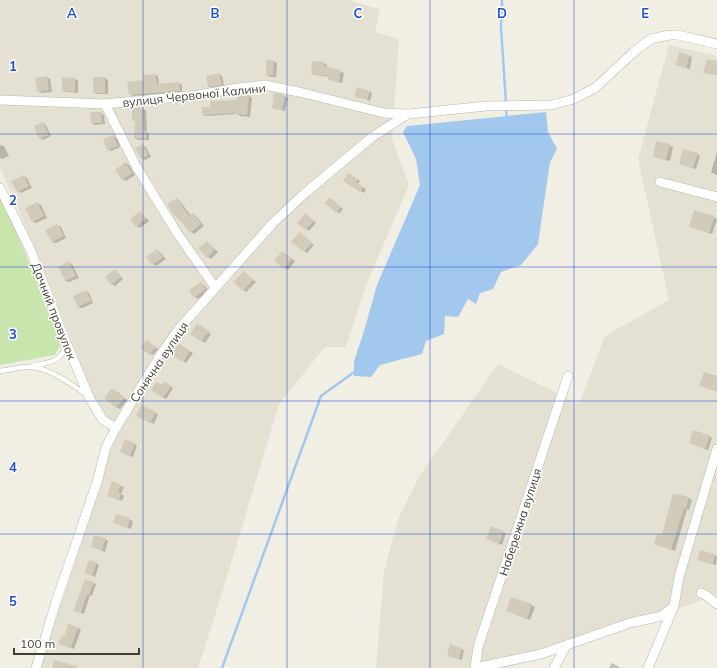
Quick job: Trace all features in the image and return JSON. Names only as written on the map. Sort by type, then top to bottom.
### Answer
[{"type":"street","name":"вулиця Червоної Калини","points":[[0,100],[106,104],[198,95],[264,85],[384,113],[409,114],[486,106],[551,105],[563,103],[595,88],[643,44],[660,36],[678,35],[717,44]]},
{"type":"street","points":[[106,104],[136,166],[177,233],[215,287]]},
{"type":"street","name":"Сонячна вулиця","points":[[36,668],[56,602],[98,479],[106,447],[161,354],[178,330],[273,223],[304,194],[372,137],[409,114]]},
{"type":"street","points":[[660,182],[717,197]]},
{"type":"street","name":"Дачний провулок","points":[[0,188],[31,251],[64,337],[90,397],[103,420],[116,428]]},
{"type":"street","name":"Набережна вулиця","points":[[475,668],[478,647],[568,376]]},
{"type":"street","points":[[648,668],[674,606],[679,577],[717,449]]},
{"type":"street","points":[[701,593],[717,604]]},
{"type":"street","points":[[475,668],[540,654],[566,646],[630,623],[662,616],[674,606]]},
{"type":"street","points":[[554,668],[566,646]]},
{"type":"lane","points":[[0,372],[51,362],[58,359],[63,353],[65,346],[64,337]]},
{"type":"lane","points":[[27,367],[38,368],[53,374],[90,397]]},
{"type":"shaded area","points":[[0,0],[351,0],[380,9],[375,32],[399,39],[392,139],[409,185],[365,288],[346,347],[325,347],[279,404],[198,668],[40,668],[113,444],[32,241],[0,168]]},
{"type":"shaded area","points":[[669,45],[717,56],[717,595],[549,655],[506,668],[376,668],[384,571],[399,517],[419,477],[498,364],[579,404],[605,336],[669,300],[638,159]]},
{"type":"green space","points":[[0,196],[16,230],[61,344],[55,355],[0,365]]},
{"type":"water","points":[[546,112],[548,132],[557,149],[550,162],[538,244],[521,265],[501,272],[493,289],[480,293],[476,304],[468,299],[458,317],[445,316],[444,334],[426,341],[422,354],[380,365],[371,377],[354,376],[354,361],[377,285],[420,185],[416,159],[403,132],[407,126]]},
{"type":"building","points":[[679,52],[690,55],[686,68],[676,65]]},
{"type":"building","points":[[707,59],[717,61],[717,76],[703,73]]},
{"type":"building","points":[[266,60],[274,60],[273,76],[266,75]]},
{"type":"building","points":[[312,61],[324,62],[324,66],[341,70],[339,82],[328,80],[329,76],[311,74]]},
{"type":"building","points":[[219,73],[222,85],[208,87],[206,76]]},
{"type":"building","points":[[155,74],[157,84],[179,82],[180,91],[129,95],[127,82],[143,80],[143,75]]},
{"type":"building","points":[[47,76],[49,90],[37,92],[35,78]]},
{"type":"building","points":[[62,77],[75,78],[75,92],[62,91]]},
{"type":"building","points":[[93,77],[105,77],[105,93],[93,93]]},
{"type":"building","points":[[357,87],[370,91],[367,100],[354,96]]},
{"type":"building","points":[[274,93],[285,95],[282,110],[272,108]]},
{"type":"building","points":[[237,94],[249,95],[247,115],[235,113],[202,115],[202,107],[210,107],[210,101],[236,100]]},
{"type":"building","points":[[132,108],[143,108],[144,131],[147,131],[146,139],[134,138],[135,121],[132,121]]},
{"type":"building","points":[[90,112],[101,112],[102,123],[91,123]]},
{"type":"building","points":[[43,122],[49,135],[39,139],[34,126]]},
{"type":"building","points":[[113,135],[118,146],[107,150],[103,139]]},
{"type":"building","points":[[656,141],[670,144],[666,160],[653,157]]},
{"type":"building","points":[[143,144],[148,155],[141,159],[135,148]]},
{"type":"building","points":[[683,149],[698,153],[693,168],[679,164]]},
{"type":"building","points":[[125,162],[132,173],[122,180],[115,170]]},
{"type":"building","points":[[348,173],[358,179],[356,182],[363,187],[360,192],[343,181]]},
{"type":"building","points":[[24,175],[29,186],[17,192],[11,181]]},
{"type":"building","points":[[330,197],[341,207],[336,213],[325,203]]},
{"type":"building","points":[[177,198],[189,216],[193,213],[201,224],[190,233],[176,214],[174,216],[167,204]]},
{"type":"building","points":[[37,202],[44,216],[32,222],[25,208]]},
{"type":"building","points":[[694,210],[715,216],[709,233],[689,227]]},
{"type":"building","points":[[140,211],[146,219],[136,227],[130,219]]},
{"type":"building","points":[[305,213],[314,221],[305,230],[297,223]]},
{"type":"building","points":[[57,224],[64,236],[52,242],[45,230]]},
{"type":"building","points":[[300,232],[312,243],[304,252],[291,242]]},
{"type":"building","points":[[207,241],[215,250],[207,258],[198,248]]},
{"type":"building","points":[[157,249],[163,257],[152,265],[146,257]]},
{"type":"building","points":[[282,251],[292,259],[284,269],[274,261]]},
{"type":"building","points":[[69,261],[76,276],[65,281],[58,267]]},
{"type":"building","points":[[115,269],[121,277],[111,285],[105,277]]},
{"type":"building","points":[[244,271],[253,280],[243,291],[233,282]]},
{"type":"building","points":[[201,282],[206,289],[194,298],[189,290]]},
{"type":"building","points":[[86,290],[91,301],[78,307],[73,296]]},
{"type":"building","points":[[197,323],[209,331],[201,342],[190,334]]},
{"type":"building","points":[[147,340],[156,347],[149,355],[140,347]]},
{"type":"building","points":[[178,343],[190,351],[183,362],[170,354]]},
{"type":"building","points":[[704,372],[717,376],[717,392],[699,386]]},
{"type":"building","points":[[164,381],[171,386],[163,398],[151,390],[156,382],[162,385]]},
{"type":"building","points":[[112,388],[124,398],[116,408],[104,398]]},
{"type":"building","points":[[141,405],[156,412],[150,423],[136,416]]},
{"type":"building","points":[[693,430],[710,435],[705,449],[689,443]]},
{"type":"building","points":[[125,439],[135,443],[130,456],[120,452]]},
{"type":"building","points":[[112,481],[121,485],[118,492],[121,493],[119,500],[107,496]]},
{"type":"building","points":[[673,493],[689,497],[671,550],[654,544],[657,534],[662,535]]},
{"type":"building","points":[[116,514],[130,518],[128,528],[113,523]]},
{"type":"building","points":[[491,526],[504,531],[499,544],[486,539]]},
{"type":"building","points":[[94,535],[106,538],[102,551],[91,547]]},
{"type":"building","points":[[700,550],[715,554],[713,564],[697,560]]},
{"type":"building","points":[[89,560],[97,562],[92,576],[84,573]]},
{"type":"building","points":[[85,579],[94,582],[89,595],[87,594],[81,613],[73,611]]},
{"type":"building","points":[[511,597],[532,604],[527,619],[506,611]]},
{"type":"building","points":[[68,624],[78,627],[71,648],[58,644],[62,635],[65,636]]},
{"type":"building","points":[[450,644],[462,648],[459,659],[447,656]]},
{"type":"building","points":[[54,660],[77,666],[77,668],[52,668]]},
{"type":"waterway","points":[[502,0],[501,28],[506,103]]},
{"type":"waterway","points":[[506,108],[507,119]]},
{"type":"waterway","points":[[222,668],[321,396],[357,370]]}]
